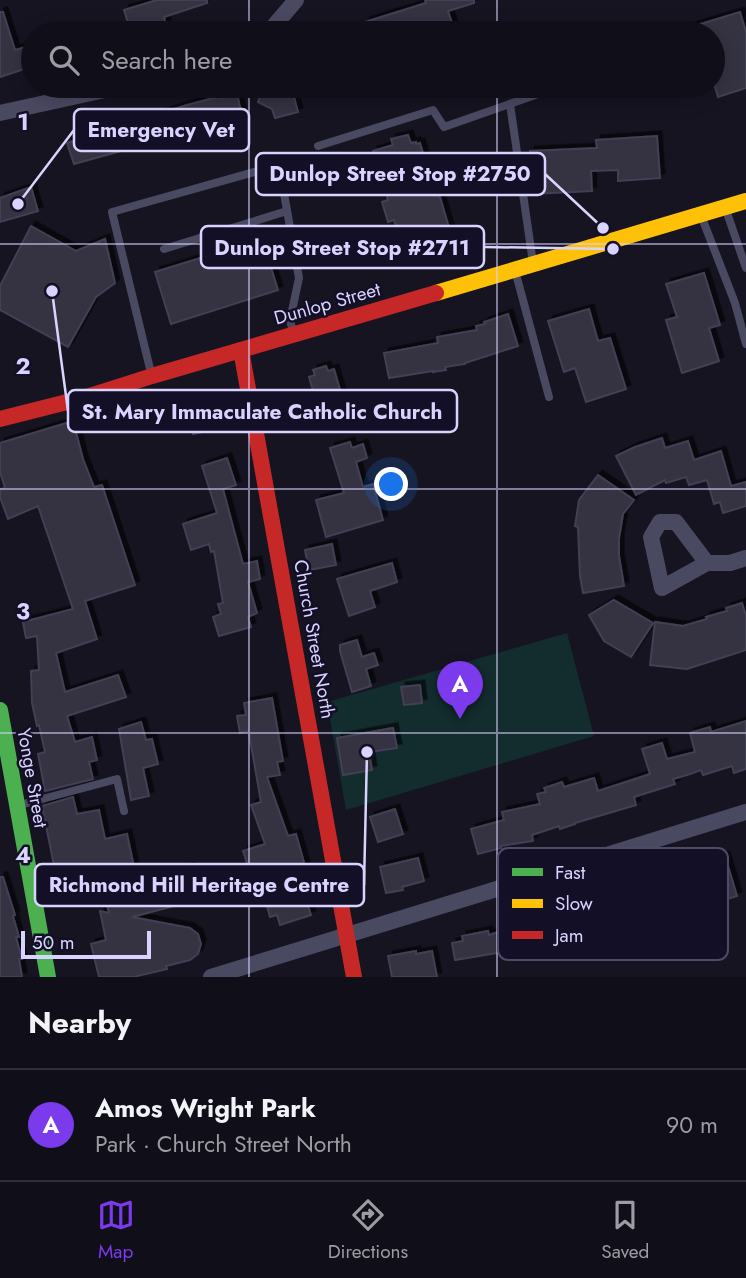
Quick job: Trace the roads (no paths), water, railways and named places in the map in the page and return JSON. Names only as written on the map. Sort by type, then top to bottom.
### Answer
[{"type":"street","points":[[278,21],[296,0]]},
{"type":"street","points":[[0,113],[68,98]]},
{"type":"street","name":"Dunlop Street","points":[[0,419],[83,398],[746,201]]},
{"type":"street","name":"Church Street North","points":[[241,350],[354,977]]},
{"type":"street","points":[[707,563],[730,563],[746,558]]},
{"type":"street","name":"Yonge Street","points":[[0,710],[5,767],[17,806],[48,977]]},
{"type":"street","points":[[628,848],[746,812]]},
{"type":"street","points":[[211,977],[498,888]]},
{"type":"lane","points":[[318,146],[433,110],[443,127],[527,98]]},
{"type":"lane","points":[[510,104],[534,265]]},
{"type":"lane","points":[[152,376],[112,212],[279,165],[299,278],[290,320],[294,335]]},
{"type":"lane","points":[[725,207],[746,268]]},
{"type":"lane","points":[[164,249],[287,211]]},
{"type":"lane","points":[[701,215],[735,303],[746,344]]},
{"type":"lane","points":[[515,271],[549,397]]},
{"type":"lane","points":[[17,806],[117,779],[124,811]]},
{"type":"place","name":"Emergency Vet","points":[[18,204]]},
{"type":"place","name":"Dunlop Street Stop #2750","points":[[603,228]]},
{"type":"place","name":"Dunlop Street Stop #2711","points":[[613,249]]},
{"type":"place","name":"St. Mary Immaculate Catholic Church","points":[[52,291]]},
{"type":"place","name":"Amos Wright Park","points":[[460,719]]},
{"type":"place","name":"Richmond Hill Heritage Centre","points":[[367,752]]}]
